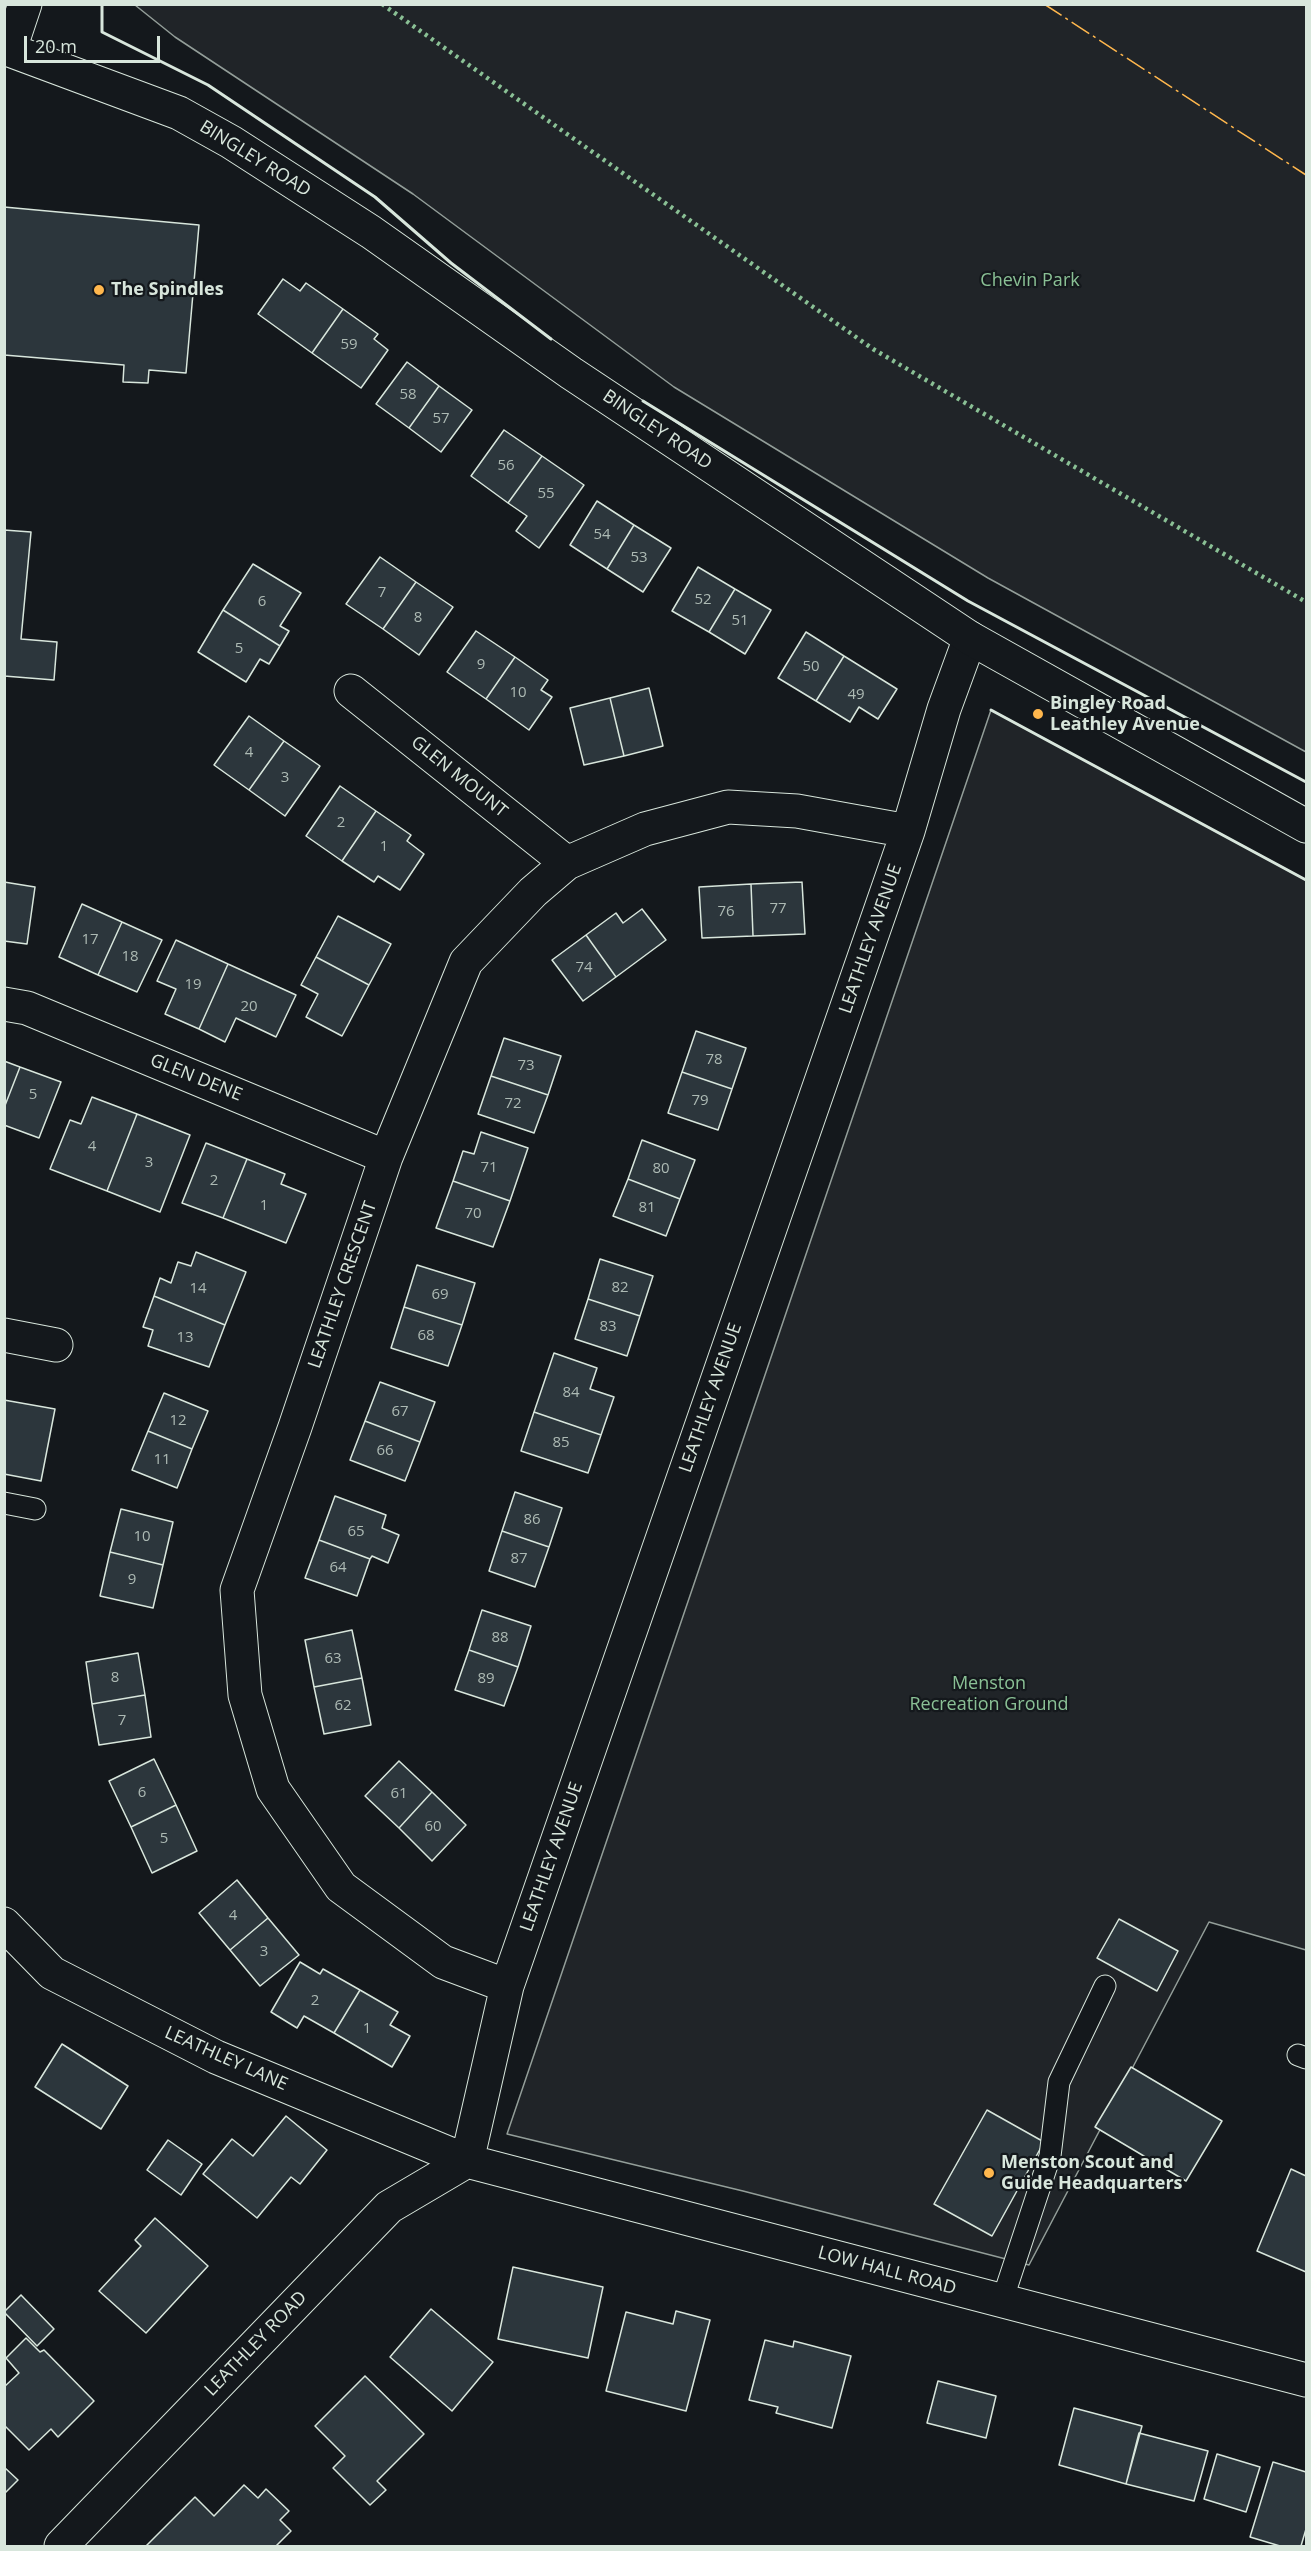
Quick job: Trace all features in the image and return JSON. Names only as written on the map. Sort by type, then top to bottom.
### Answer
[{"type":"street","points":[[7,49],[25,4]]},
{"type":"street","name":"BINGLEY ROAD","points":[[7,49],[179,112],[231,142],[371,232],[571,373],[970,638],[1306,826]]},
{"type":"street","name":"LEATHLEY AVENUE","points":[[467,2162],[507,1986],[908,831],[944,709],[970,638]]},
{"type":"street","name":"GLEN MOUNT","points":[[351,691],[567,863]]},
{"type":"street","name":"LEATHLEY CRESCENT","points":[[507,1986],[443,1962],[341,1887],[273,1789],[245,1695],[237,1590],[295,1427],[386,1157],[466,962],[533,892],[567,863],[645,829],[728,807],[797,811],[908,831]]},
{"type":"street","name":"GLEN DENE","points":[[4,1004],[27,1008],[386,1157]]},
{"type":"street","points":[[4,1335],[56,1345]]},
{"type":"street","name":"LEATHLEY LANE","points":[[4,1924],[52,1973],[62,1979],[216,2057],[467,2162]]},
{"type":"street","name":"LOW HALL ROAD","points":[[467,2162],[1306,2380]]},
{"type":"street","name":"LEATHLEY ROAD","points":[[70,2543],[389,2207],[467,2162]]},
{"type":"lane","points":[[4,1503],[35,1509]]},
{"type":"lane","points":[[1002,2301],[1050,2156],[1059,2082],[1105,1986]]},
{"type":"green space","name":"Chevin Park","points":[[135,5],[1306,5],[1306,752],[988,578],[674,387],[413,194],[175,37]]},
{"type":"green space","name":"Menston Recreation Ground","points":[[991,710],[1306,880],[1306,1950],[1209,1922],[1029,2265],[743,2191],[507,2134]]},
{"type":"building","name":"The Spindles","points":[[4,207],[199,225],[186,373],[149,370],[148,383],[123,382],[124,365],[4,355]]},
{"type":"building","points":[[283,279],[300,291],[306,283],[343,309],[312,353],[258,314]]},
{"type":"building","points":[[343,309],[378,334],[374,339],[388,350],[361,388],[312,353]]},
{"type":"building","points":[[407,362],[439,386],[409,428],[376,404]]},
{"type":"building","points":[[439,386],[472,410],[441,452],[409,428]]},
{"type":"building","points":[[504,430],[542,456],[508,503],[471,476]]},
{"type":"building","points":[[542,456],[584,485],[539,548],[516,531],[527,516],[508,503]]},
{"type":"building","points":[[597,501],[634,525],[607,569],[570,545]]},
{"type":"building","points":[[634,525],[671,548],[643,592],[607,569]]},
{"type":"building","points":[[4,530],[31,532],[21,639],[57,642],[54,680],[4,676]]},
{"type":"building","points":[[380,557],[416,582],[383,629],[346,604]]},
{"type":"building","points":[[253,564],[301,593],[280,626],[289,631],[280,646],[223,610]]},
{"type":"building","points":[[698,567],[735,589],[709,632],[672,611]]},
{"type":"building","points":[[416,582],[453,607],[419,655],[383,629]]},
{"type":"building","points":[[735,589],[771,610],[745,654],[709,632]]},
{"type":"building","points":[[223,610],[280,646],[269,664],[260,659],[246,682],[198,652]]},
{"type":"building","points":[[476,631],[515,657],[486,699],[447,672]]},
{"type":"building","points":[[806,632],[844,656],[816,701],[778,678]]},
{"type":"building","points":[[844,656],[897,689],[878,719],[859,707],[850,722],[816,701]]},
{"type":"building","points":[[515,657],[548,680],[541,690],[552,697],[529,730],[486,699]]},
{"type":"building","points":[[649,688],[663,746],[624,756],[610,698]]},
{"type":"building","points":[[610,698],[624,756],[584,765],[570,708]]},
{"type":"building","points":[[249,716],[284,741],[249,790],[214,765]]},
{"type":"building","points":[[284,741],[320,766],[285,816],[249,790]]},
{"type":"building","points":[[340,786],[376,811],[342,861],[306,836]]},
{"type":"building","points":[[376,811],[411,835],[407,841],[424,854],[400,890],[378,876],[374,882],[342,861]]},
{"type":"building","points":[[4,882],[35,887],[27,944],[4,941]]},
{"type":"building","points":[[802,882],[805,934],[753,936],[751,884]]},
{"type":"building","points":[[751,884],[753,936],[702,938],[699,887]]},
{"type":"building","points":[[82,904],[122,922],[98,975],[59,957]]},
{"type":"building","points":[[642,909],[666,940],[616,977],[586,935],[616,913],[623,923]]},
{"type":"building","points":[[338,916],[391,944],[369,985],[316,957]]},
{"type":"building","points":[[122,922],[162,940],[137,992],[98,975]]},
{"type":"building","points":[[586,935],[616,977],[583,1001],[552,960]]},
{"type":"building","points":[[176,940],[228,964],[199,1029],[165,1014],[176,989],[157,981]]},
{"type":"building","points":[[316,957],[369,985],[342,1036],[306,1017],[318,994],[301,985]]},
{"type":"building","points":[[228,964],[296,995],[276,1037],[236,1018],[225,1042],[199,1029]]},
{"type":"building","points":[[696,1031],[746,1048],[732,1089],[682,1072]]},
{"type":"building","points":[[504,1038],[561,1056],[548,1095],[491,1076]]},
{"type":"building","points":[[4,1061],[20,1067],[4,1108]]},
{"type":"building","points":[[20,1067],[61,1082],[39,1138],[4,1125],[4,1108]]},
{"type":"building","points":[[682,1072],[732,1089],[718,1130],[668,1113]]},
{"type":"building","points":[[491,1076],[548,1095],[534,1133],[478,1114]]},
{"type":"building","points":[[92,1097],[137,1114],[107,1191],[50,1169],[70,1120],[81,1124]]},
{"type":"building","points":[[137,1114],[190,1135],[160,1212],[107,1191]]},
{"type":"building","points":[[481,1132],[528,1148],[510,1201],[453,1181],[463,1151],[474,1154]]},
{"type":"building","points":[[642,1140],[695,1160],[680,1199],[628,1179]]},
{"type":"building","points":[[206,1143],[247,1159],[223,1218],[182,1203]]},
{"type":"building","points":[[247,1159],[285,1174],[281,1184],[306,1194],[286,1243],[223,1218]]},
{"type":"building","points":[[628,1179],[680,1199],[666,1236],[613,1216]]},
{"type":"building","points":[[453,1181],[510,1201],[493,1247],[436,1228]]},
{"type":"building","points":[[196,1252],[246,1272],[225,1325],[154,1296],[160,1278],[171,1283],[178,1262],[191,1266]]},
{"type":"building","points":[[600,1259],[653,1276],[640,1316],[588,1299]]},
{"type":"building","points":[[417,1265],[475,1283],[462,1325],[404,1307]]},
{"type":"building","points":[[154,1296],[225,1325],[209,1367],[148,1346],[153,1330],[143,1327]]},
{"type":"building","points":[[588,1299],[640,1316],[627,1356],[575,1339]]},
{"type":"building","points":[[404,1307],[462,1325],[448,1366],[391,1348]]},
{"type":"building","points":[[554,1353],[597,1368],[590,1389],[614,1397],[601,1435],[534,1412]]},
{"type":"building","points":[[380,1382],[435,1402],[420,1442],[365,1421]]},
{"type":"building","points":[[164,1393],[208,1411],[192,1449],[148,1431]]},
{"type":"building","points":[[4,1400],[55,1409],[41,1481],[4,1474]]},
{"type":"building","points":[[534,1412],[601,1435],[588,1473],[521,1451]]},
{"type":"building","points":[[365,1421],[420,1442],[405,1481],[350,1460]]},
{"type":"building","points":[[148,1431],[192,1449],[177,1488],[132,1470]]},
{"type":"building","points":[[515,1492],[562,1508],[549,1547],[502,1531]]},
{"type":"building","points":[[335,1496],[386,1515],[382,1528],[399,1535],[388,1563],[372,1556],[370,1559],[319,1540]]},
{"type":"building","points":[[121,1509],[173,1522],[163,1565],[110,1552]]},
{"type":"building","points":[[502,1531],[549,1547],[535,1587],[489,1571]]},
{"type":"building","points":[[319,1540],[370,1559],[357,1596],[305,1578]]},
{"type":"building","points":[[110,1552],[163,1565],[153,1608],[100,1596]]},
{"type":"building","points":[[482,1610],[531,1626],[518,1667],[469,1650]]},
{"type":"building","points":[[352,1630],[362,1678],[314,1687],[305,1640]]},
{"type":"building","points":[[469,1650],[518,1667],[504,1706],[455,1690]]},
{"type":"building","points":[[138,1653],[145,1695],[92,1704],[86,1662]]},
{"type":"building","points":[[362,1678],[371,1725],[324,1734],[314,1687]]},
{"type":"building","points":[[145,1695],[151,1737],[99,1745],[92,1704]]},
{"type":"building","points":[[154,1759],[176,1805],[131,1827],[109,1781]]},
{"type":"building","points":[[399,1761],[432,1792],[399,1828],[365,1796]]},
{"type":"building","points":[[432,1792],[466,1825],[432,1861],[399,1828]]},
{"type":"building","points":[[176,1805],[197,1851],[152,1873],[131,1827]]},
{"type":"building","points":[[237,1880],[268,1918],[230,1950],[199,1913]]},
{"type":"building","points":[[268,1918],[299,1955],[260,1986],[230,1950]]},
{"type":"building","points":[[1119,1919],[1178,1951],[1157,1991],[1097,1958]]},
{"type":"building","points":[[300,1962],[320,1974],[323,1969],[360,1990],[334,2033],[304,2016],[297,2028],[271,2012]]},
{"type":"building","points":[[360,1990],[398,2012],[390,2025],[410,2036],[392,2067],[334,2033]]},
{"type":"building","points":[[62,2044],[128,2086],[101,2129],[35,2087]]},
{"type":"building","points":[[1131,2067],[1222,2121],[1186,2181],[1095,2127]]},
{"type":"building","name":"Menston Scout and Guide Headquarters","points":[[987,2110],[1044,2142],[992,2236],[934,2204]]},
{"type":"building","points":[[286,2116],[327,2150],[300,2184],[291,2177],[257,2218],[203,2174],[232,2139],[253,2156]]},
{"type":"building","points":[[168,2140],[202,2164],[181,2195],[147,2170]]},
{"type":"building","points":[[1291,2169],[1306,2176],[1306,2272],[1257,2251]]},
{"type":"building","points":[[155,2218],[208,2266],[146,2333],[99,2291],[141,2246],[135,2240]]},
{"type":"building","points":[[513,2267],[603,2287],[588,2358],[498,2339]]},
{"type":"building","points":[[21,2295],[54,2329],[37,2346],[4,2312]]},
{"type":"building","points":[[431,2309],[493,2362],[452,2411],[390,2357]]},
{"type":"building","points":[[676,2311],[710,2320],[686,2411],[606,2391],[626,2312],[673,2324]]},
{"type":"building","points":[[26,2338],[40,2352],[44,2350],[94,2401],[58,2437],[51,2429],[29,2450],[4,2425],[4,2387],[19,2373],[6,2358]]},
{"type":"building","points":[[765,2340],[793,2347],[794,2341],[851,2356],[832,2428],[776,2413],[778,2407],[749,2400]]},
{"type":"building","points":[[365,2376],[424,2434],[377,2481],[386,2490],[370,2505],[333,2468],[345,2456],[315,2426]]},
{"type":"building","points":[[938,2381],[996,2396],[986,2438],[927,2423]]},
{"type":"building","points":[[1074,2408],[1142,2426],[1126,2484],[1059,2465]]},
{"type":"building","points":[[1139,2433],[1208,2451],[1194,2501],[1126,2484]]},
{"type":"building","points":[[1217,2454],[1260,2467],[1246,2512],[1204,2499]]},
{"type":"building","points":[[1273,2462],[1306,2472],[1306,2529],[1301,2546],[1280,2546],[1250,2537]]},
{"type":"building","points":[[4,2467],[18,2480],[4,2494]]},
{"type":"building","points":[[244,2485],[258,2498],[266,2489],[289,2511],[280,2520],[291,2531],[276,2546],[146,2546],[195,2497],[214,2516]]},
{"type":"hedge","points":[[382,4],[873,349],[1306,602]]},
{"type":"wall","points":[[102,4],[102,32],[208,85],[375,197],[451,263],[551,339]]},
{"type":"wall","points":[[643,401],[968,601],[1306,782]]},
{"type":"wall","points":[[991,710],[1306,880]]},
{"type":"power","points":[[1044,4],[1306,175]]},
{"type":"place","name":"The Spindles","points":[[99,290]]},
{"type":"place","name":"Bingley Road Leathley Avenue","points":[[1038,714]]},
{"type":"place","name":"Menston Scout and Guide Headquarters","points":[[989,2173]]}]
